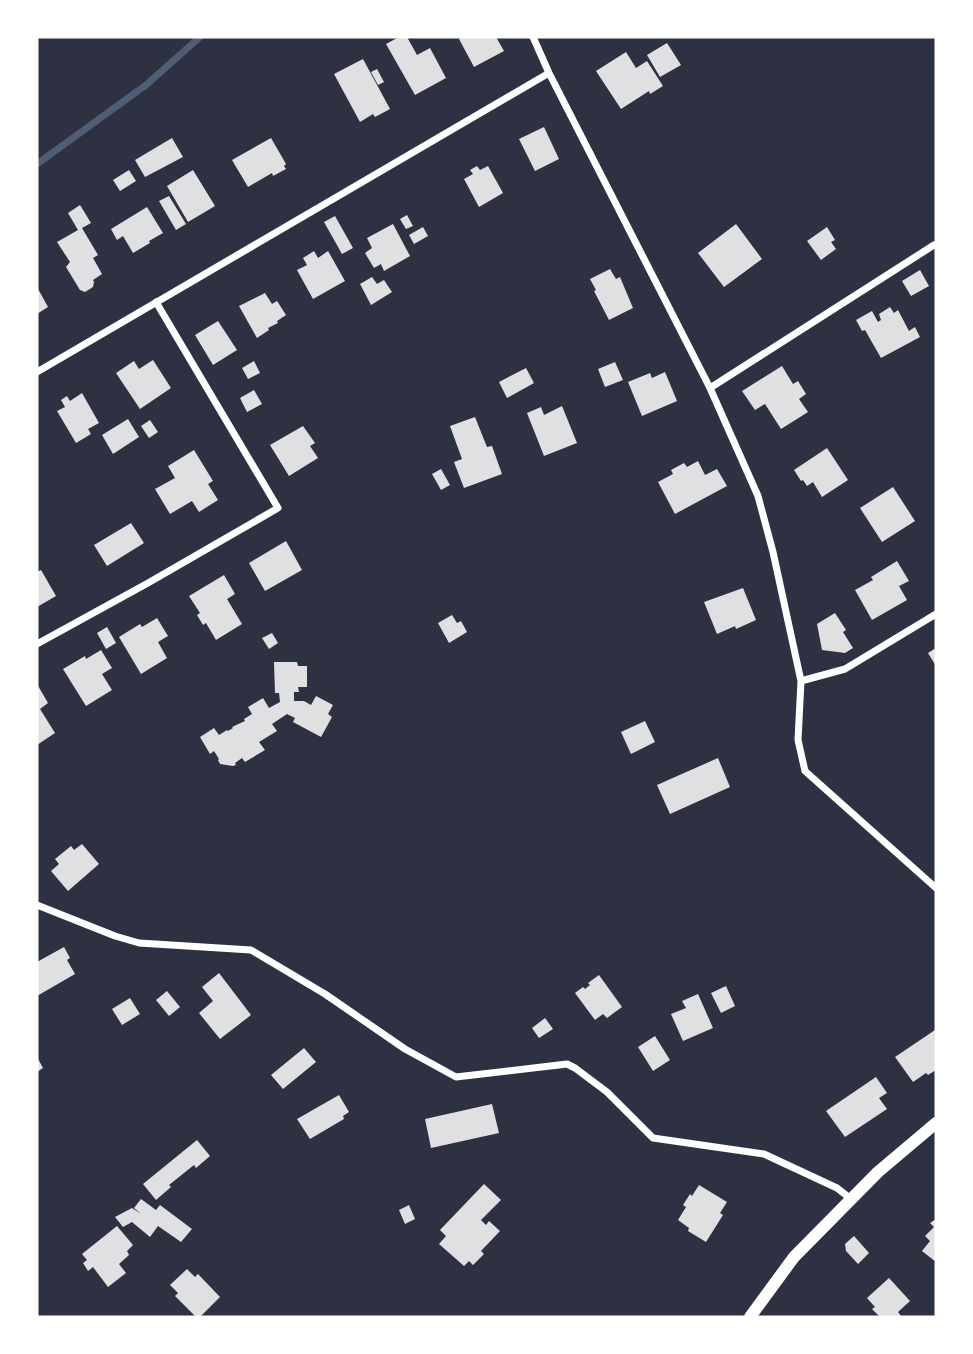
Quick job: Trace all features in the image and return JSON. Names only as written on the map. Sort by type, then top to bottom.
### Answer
[{"type":"street","points":[[533,37],[710,388],[758,496],[801,681],[798,740],[805,771],[936,888]]},
{"type":"street","points":[[37,372],[549,73]]},
{"type":"street","points":[[710,388],[934,245]]},
{"type":"street","points":[[37,644],[278,508],[156,302]]},
{"type":"street","points":[[801,681],[845,670],[936,614]]},
{"type":"street","points":[[37,905],[139,943],[251,950],[325,995],[405,1049],[456,1077],[567,1064],[607,1092],[653,1138],[764,1154],[838,1188],[851,1199]]},
{"type":"street","points":[[750,1317],[794,1257],[878,1172],[936,1123]]},
{"type":"building","points":[[399,37],[407,37],[417,55],[430,48],[446,78],[415,95],[386,44]]},
{"type":"building","points":[[496,37],[504,51],[474,67],[459,39]]},
{"type":"building","points":[[667,43],[681,65],[660,77],[647,55]]},
{"type":"building","points":[[626,52],[636,68],[647,61],[663,86],[650,94],[649,91],[621,109],[596,71]]},
{"type":"building","points":[[363,59],[390,109],[375,117],[373,114],[360,122],[334,74]]},
{"type":"building","points":[[377,69],[384,82],[378,85],[371,72]]},
{"type":"building","points":[[544,127],[559,159],[535,171],[519,139]]},
{"type":"building","points":[[172,138],[183,157],[145,177],[135,160]]},
{"type":"building","points":[[271,138],[286,164],[286,169],[273,176],[272,173],[248,187],[232,160]]},
{"type":"building","points":[[477,166],[480,170],[488,166],[503,193],[479,207],[464,179],[473,174],[470,170]]},
{"type":"building","points":[[129,170],[136,181],[120,191],[113,180]]},
{"type":"building","points":[[193,170],[215,206],[188,222],[167,186]]},
{"type":"building","points":[[169,196],[186,224],[176,230],[159,201]]},
{"type":"building","points":[[80,205],[91,223],[82,228],[98,255],[93,258],[102,274],[93,280],[93,287],[85,292],[80,290],[66,267],[70,262],[57,242],[78,230],[68,213]]},
{"type":"building","points":[[147,207],[163,233],[133,253],[123,236],[117,240],[111,229]]},
{"type":"building","points":[[407,215],[413,226],[406,229],[400,219]]},
{"type":"building","points":[[335,216],[353,248],[342,254],[324,222]]},
{"type":"building","points":[[393,224],[410,256],[384,271],[381,264],[374,268],[365,253],[372,248],[367,238]]},
{"type":"building","points":[[736,224],[762,259],[724,287],[698,253]]},
{"type":"building","points":[[423,227],[428,236],[414,244],[409,235]]},
{"type":"building","points":[[827,227],[835,240],[831,242],[836,249],[821,260],[807,241]]},
{"type":"building","points":[[314,251],[318,258],[328,251],[345,281],[313,299],[297,270],[307,265],[303,258]]},
{"type":"building","points":[[610,269],[616,279],[620,277],[633,308],[609,320],[590,279]]},
{"type":"building","points":[[920,270],[929,286],[911,296],[902,281]]},
{"type":"building","points":[[372,277],[377,284],[384,280],[392,292],[371,305],[360,284]]},
{"type":"building","points":[[37,287],[48,307],[37,314]]},
{"type":"building","points":[[265,293],[272,304],[277,301],[286,315],[257,338],[239,306]]},
{"type":"building","points":[[890,307],[894,313],[898,310],[909,331],[915,327],[920,337],[881,358],[856,320],[872,311],[878,322],[881,320],[879,314]]},
{"type":"building","points":[[218,321],[237,350],[213,365],[195,335]]},
{"type":"building","points":[[153,360],[171,388],[140,409],[116,373],[134,361],[139,369]]},
{"type":"building","points":[[254,361],[260,373],[248,379],[242,368]]},
{"type":"building","points":[[615,362],[623,380],[605,387],[598,369]]},
{"type":"building","points":[[782,366],[793,384],[798,381],[806,394],[799,399],[808,412],[781,429],[765,404],[755,410],[742,391]]},
{"type":"building","points":[[526,368],[534,383],[507,398],[499,382]]},
{"type":"building","points":[[665,372],[677,401],[642,416],[628,382],[650,373],[652,378]]},
{"type":"building","points":[[254,390],[262,404],[247,412],[240,398]]},
{"type":"building","points":[[82,393],[99,423],[88,429],[91,434],[76,443],[57,411],[65,407],[61,400],[67,396],[70,401]]},
{"type":"building","points":[[562,406],[577,443],[544,456],[527,413],[541,407],[544,415]]},
{"type":"building","points":[[475,417],[487,447],[492,446],[502,474],[464,488],[454,462],[462,459],[450,426]]},
{"type":"building","points":[[128,419],[139,437],[113,454],[102,435]]},
{"type":"building","points":[[150,420],[158,432],[149,438],[141,426]]},
{"type":"building","points":[[303,426],[315,443],[310,446],[318,458],[289,476],[270,445]]},
{"type":"building","points":[[827,448],[848,480],[822,497],[813,482],[807,486],[794,470]]},
{"type":"building","points":[[194,450],[213,481],[208,484],[218,500],[199,512],[192,501],[170,514],[155,489],[175,478],[168,466]]},
{"type":"building","points":[[698,461],[705,475],[717,469],[727,486],[675,514],[658,482],[673,474],[671,470],[684,463],[687,467]]},
{"type":"building","points":[[441,469],[450,485],[441,490],[432,474]]},
{"type":"building","points":[[893,487],[915,521],[882,542],[860,508]]},
{"type":"building","points":[[131,523],[144,543],[107,566],[94,545]]},
{"type":"building","points":[[286,541],[302,570],[265,591],[249,563]]},
{"type":"building","points":[[897,561],[909,581],[899,586],[907,600],[872,620],[855,590]]},
{"type":"building","points":[[41,570],[56,596],[37,607],[37,572]]},
{"type":"building","points":[[224,575],[235,594],[227,599],[242,624],[216,640],[206,623],[203,625],[197,615],[200,613],[189,596]]},
{"type":"building","points":[[743,588],[756,620],[717,634],[704,602]]},
{"type":"building","points":[[835,613],[853,648],[845,653],[822,650],[817,624]]},
{"type":"building","points":[[452,615],[457,623],[461,621],[467,632],[449,643],[438,623]]},
{"type":"building","points":[[157,618],[168,636],[158,642],[167,658],[141,674],[119,637],[140,624],[142,627]]},
{"type":"building","points":[[107,627],[116,643],[106,649],[97,633]]},
{"type":"building","points":[[272,633],[278,643],[269,649],[262,638]]},
{"type":"building","points":[[936,648],[936,666],[928,653]]},
{"type":"building","points":[[101,650],[112,668],[102,674],[112,690],[86,706],[63,669]]},
{"type":"building","points":[[274,662],[297,662],[298,666],[307,666],[307,687],[298,687],[299,692],[294,692],[294,701],[304,701],[311,705],[316,696],[333,705],[328,714],[332,717],[321,737],[293,722],[295,718],[287,714],[272,724],[277,731],[259,742],[265,750],[245,762],[242,758],[233,766],[220,764],[214,751],[210,754],[200,737],[214,728],[219,735],[245,721],[244,719],[252,714],[248,707],[263,698],[269,708],[280,702],[279,693],[275,693]]},
{"type":"building","points":[[37,684],[48,703],[40,709],[55,733],[37,745]]},
{"type":"building","points":[[645,721],[655,742],[631,754],[621,732]]},
{"type":"building","points":[[718,758],[730,787],[670,814],[657,785]]},
{"type":"building","points":[[82,844],[99,864],[68,891],[51,871],[59,864],[55,859],[71,846],[74,850]]},
{"type":"building","points":[[64,947],[70,958],[67,960],[75,974],[37,996],[37,962]]},
{"type":"building","points":[[219,973],[251,1015],[220,1039],[199,1013],[213,1001],[202,987]]},
{"type":"building","points":[[599,975],[622,1007],[607,1018],[603,1014],[595,1020],[575,993],[583,987],[585,989],[590,985],[588,983]]},
{"type":"building","points":[[726,986],[735,1006],[721,1013],[711,993]]},
{"type":"building","points":[[167,991],[180,1007],[169,1016],[156,1000]]},
{"type":"building","points":[[698,994],[713,1028],[683,1041],[671,1014],[686,1008],[682,1001]]},
{"type":"building","points":[[130,998],[140,1014],[122,1025],[112,1009]]},
{"type":"building","points":[[545,1018],[553,1029],[539,1038],[532,1028]]},
{"type":"building","points":[[935,1030],[936,1070],[913,1082],[895,1057]]},
{"type":"building","points":[[655,1036],[670,1060],[653,1071],[638,1047]]},
{"type":"building","points":[[304,1048],[316,1062],[283,1089],[271,1075]]},
{"type":"building","points":[[37,1057],[43,1068],[37,1072]]},
{"type":"building","points":[[876,1077],[887,1093],[879,1098],[887,1109],[845,1137],[826,1111]]},
{"type":"building","points":[[339,1095],[349,1112],[343,1116],[344,1119],[310,1139],[297,1119]]},
{"type":"building","points":[[492,1104],[499,1133],[431,1148],[425,1119]]},
{"type":"building","points":[[197,1140],[210,1156],[169,1185],[171,1187],[156,1200],[143,1184]]},
{"type":"building","points":[[484,1184],[501,1200],[481,1220],[486,1225],[489,1221],[500,1231],[481,1251],[484,1254],[473,1265],[469,1261],[464,1266],[439,1244],[446,1236],[440,1230]]},
{"type":"building","points":[[699,1185],[727,1202],[720,1213],[723,1215],[706,1242],[688,1231],[689,1228],[678,1220],[686,1207],[683,1205]]},
{"type":"building","points":[[141,1199],[156,1210],[160,1205],[192,1229],[181,1242],[158,1226],[150,1237],[132,1222],[123,1227],[115,1217],[132,1208],[141,1214],[134,1208]]},
{"type":"building","points":[[409,1205],[415,1219],[405,1224],[399,1210]]},
{"type":"building","points":[[936,1219],[936,1262],[922,1251],[930,1241],[925,1236],[934,1227],[930,1223]]},
{"type":"building","points":[[117,1226],[133,1245],[127,1251],[129,1255],[119,1264],[126,1273],[108,1287],[93,1267],[88,1271],[83,1263],[87,1260],[82,1254]]},
{"type":"building","points":[[854,1236],[869,1253],[858,1264],[846,1251],[845,1244]]},
{"type":"building","points":[[187,1269],[195,1277],[198,1274],[220,1297],[200,1317],[196,1317],[175,1296],[178,1293],[170,1285]]},
{"type":"building","points":[[889,1278],[910,1301],[898,1312],[901,1316],[899,1317],[880,1317],[867,1298]]},
{"type":"waterway","points":[[37,164],[146,85],[200,37]]}]
